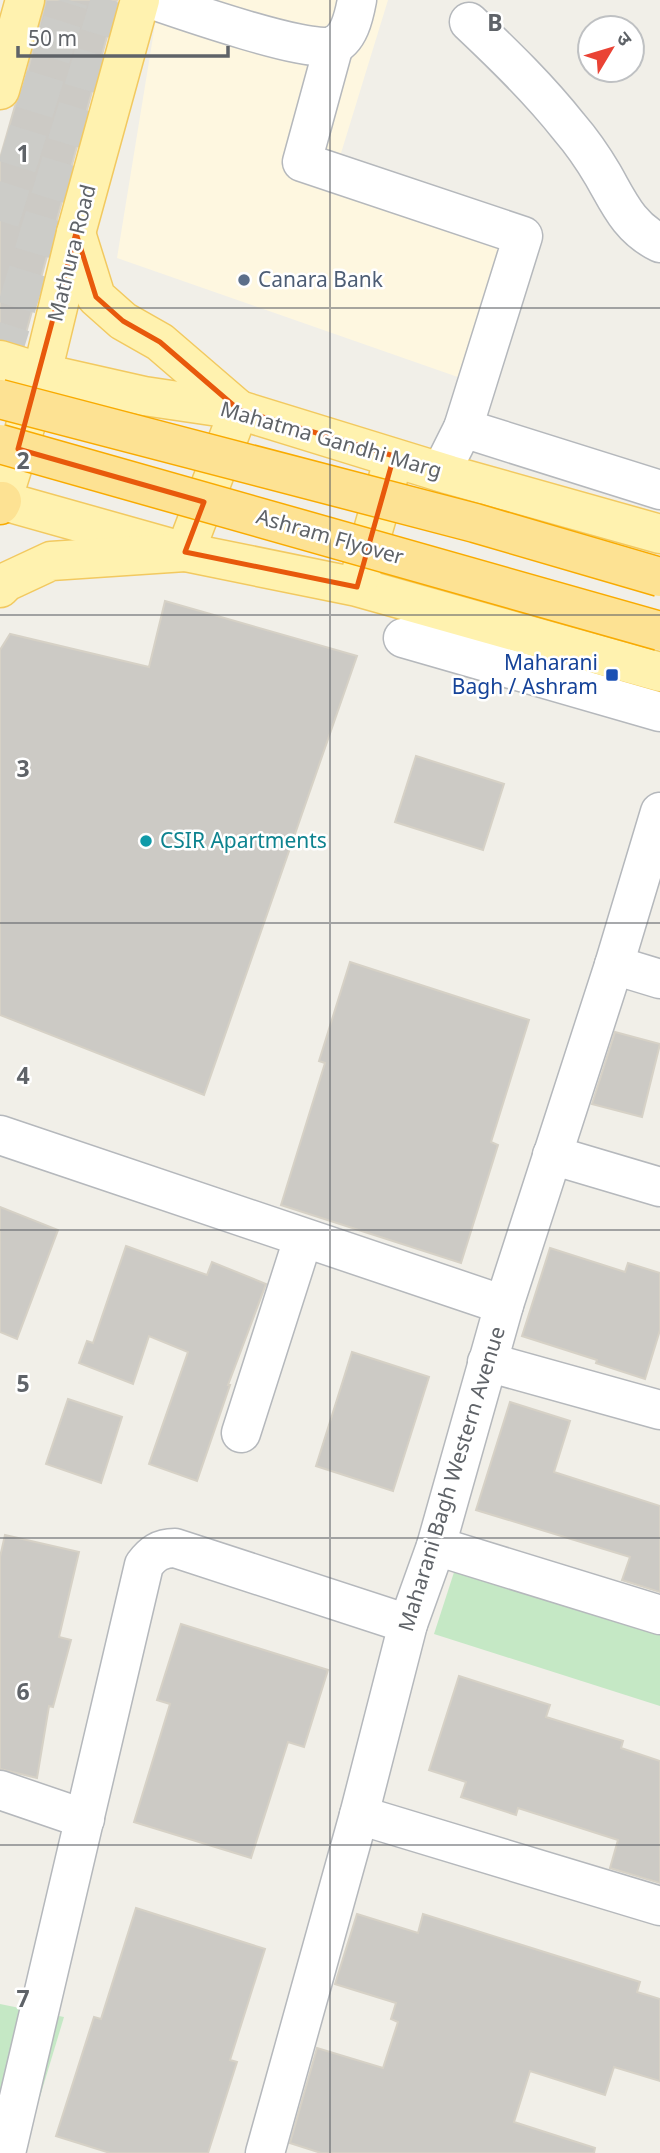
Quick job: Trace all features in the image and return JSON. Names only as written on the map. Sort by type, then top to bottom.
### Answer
[{"type":"highway","points":[[0,399],[475,523],[660,578]]},
{"type":"highway","name":"Ashram Flyover","points":[[0,444],[660,631]]},
{"type":"main road","points":[[0,90],[25,0]]},
{"type":"main road","name":"Mathura Road","points":[[1,502],[42,373],[76,233],[140,0]]},
{"type":"main road","points":[[76,233],[96,297],[123,321],[160,342],[239,410],[186,552]]},
{"type":"main road","name":"Mahatma Gandhi Marg","points":[[0,360],[42,373],[144,396],[239,410],[441,472],[660,534]]},
{"type":"main road","points":[[357,587],[394,456]]},
{"type":"main road","points":[[1,502],[186,552],[357,587],[660,672]]},
{"type":"main road","points":[[0,588],[6,582],[51,561],[186,552]]},
{"type":"street","points":[[153,0],[233,26],[315,47],[334,45],[341,41],[358,0]]},
{"type":"street","points":[[469,22],[511,62],[569,126],[592,157],[621,211],[632,224],[660,243]]},
{"type":"street","points":[[334,45],[302,162],[523,236],[463,428],[441,472]]},
{"type":"street","points":[[463,428],[660,490]]},
{"type":"street","points":[[403,638],[660,712]]},
{"type":"street","name":"Maharani Bagh Western Avenue","points":[[265,2153],[359,1815],[408,1624],[436,1546],[504,1305],[614,965],[660,812]]},
{"type":"street","points":[[614,965],[660,979]]},
{"type":"street","points":[[0,1135],[504,1305]]},
{"type":"street","points":[[552,1155],[660,1187]]},
{"type":"street","points":[[241,1433],[303,1239]]},
{"type":"street","points":[[487,1362],[660,1410]]},
{"type":"street","points":[[436,1546],[660,1615]]},
{"type":"street","points":[[6,2153],[144,1565],[151,1555],[161,1549],[175,1548],[408,1624]]},
{"type":"street","points":[[0,1790],[85,1819]]},
{"type":"street","points":[[359,1815],[660,1906]]},
{"type":"highlighted area","points":[[76,233],[96,297],[123,321],[160,342],[239,410],[394,456],[357,587],[185,552],[204,502],[18,449]]},
{"type":"shaded area","points":[[159,0],[388,0],[334,176],[538,230],[495,390],[117,258]]},
{"type":"green space","points":[[457,1563],[660,1627],[660,1706],[434,1634]]},
{"type":"green space","points":[[0,2004],[64,2017],[23,2153],[0,2153]]},
{"type":"building","points":[[46,0],[117,0],[23,344],[0,339],[0,158],[15,106],[21,96]]},
{"type":"building","name":"CSIR Apartments","points":[[165,601],[357,656],[204,1095],[0,1015],[0,650],[10,634],[149,667]]},
{"type":"building","points":[[416,756],[504,784],[483,850],[395,822]]},
{"type":"building","points":[[350,962],[529,1020],[491,1142],[498,1145],[461,1263],[281,1205],[325,1063],[319,1061]]},
{"type":"building","points":[[615,1032],[660,1044],[642,1117],[592,1104]]},
{"type":"building","points":[[0,1207],[58,1230],[17,1339],[0,1332]]},
{"type":"building","points":[[126,1246],[207,1275],[212,1262],[266,1284],[228,1385],[197,1481],[149,1464],[188,1352],[149,1336],[133,1384],[79,1363],[87,1341],[93,1343]]},
{"type":"building","points":[[550,1248],[625,1272],[628,1263],[660,1273],[660,1330],[645,1379],[522,1336]]},
{"type":"building","points":[[352,1352],[429,1377],[393,1491],[316,1466]]},
{"type":"building","points":[[68,1399],[122,1417],[101,1483],[46,1464]]},
{"type":"building","points":[[510,1402],[570,1421],[554,1472],[660,1506],[660,1592],[622,1580],[630,1557],[476,1510]]},
{"type":"building","points":[[5,1535],[79,1552],[59,1637],[71,1640],[53,1707],[49,1706],[37,1778],[0,1769],[0,1557]]},
{"type":"building","points":[[181,1624],[328,1670],[304,1747],[288,1742],[251,1858],[134,1822],[170,1704],[157,1700]]},
{"type":"building","points":[[459,1676],[550,1705],[546,1717],[623,1741],[621,1748],[660,1761],[660,1883],[610,1868],[618,1840],[518,1808],[516,1815],[461,1797],[466,1782],[429,1770]]},
{"type":"building","points":[[136,1908],[265,1949],[230,2060],[237,2062],[208,2153],[110,2153],[56,2136],[94,2017],[101,2019]]},
{"type":"building","points":[[357,1914],[418,1933],[423,1914],[640,1982],[637,1992],[660,1999],[660,2081],[614,2067],[605,2095],[530,2071],[514,2122],[595,2148],[594,2153],[321,2153],[290,2143],[317,2048],[383,2068],[398,2022],[391,2019],[396,2003],[335,1984]]},
{"type":"tunnel","points":[[0,221],[69,0]]},
{"type":"tunnel","points":[[0,362],[110,0]]},
{"type":"place","name":"Canara Bank","points":[[244,280]]},
{"type":"place","name":"Maharani Bagh / Ashram","points":[[612,675]]},
{"type":"place","name":"CSIR Apartments","points":[[146,841]]}]
